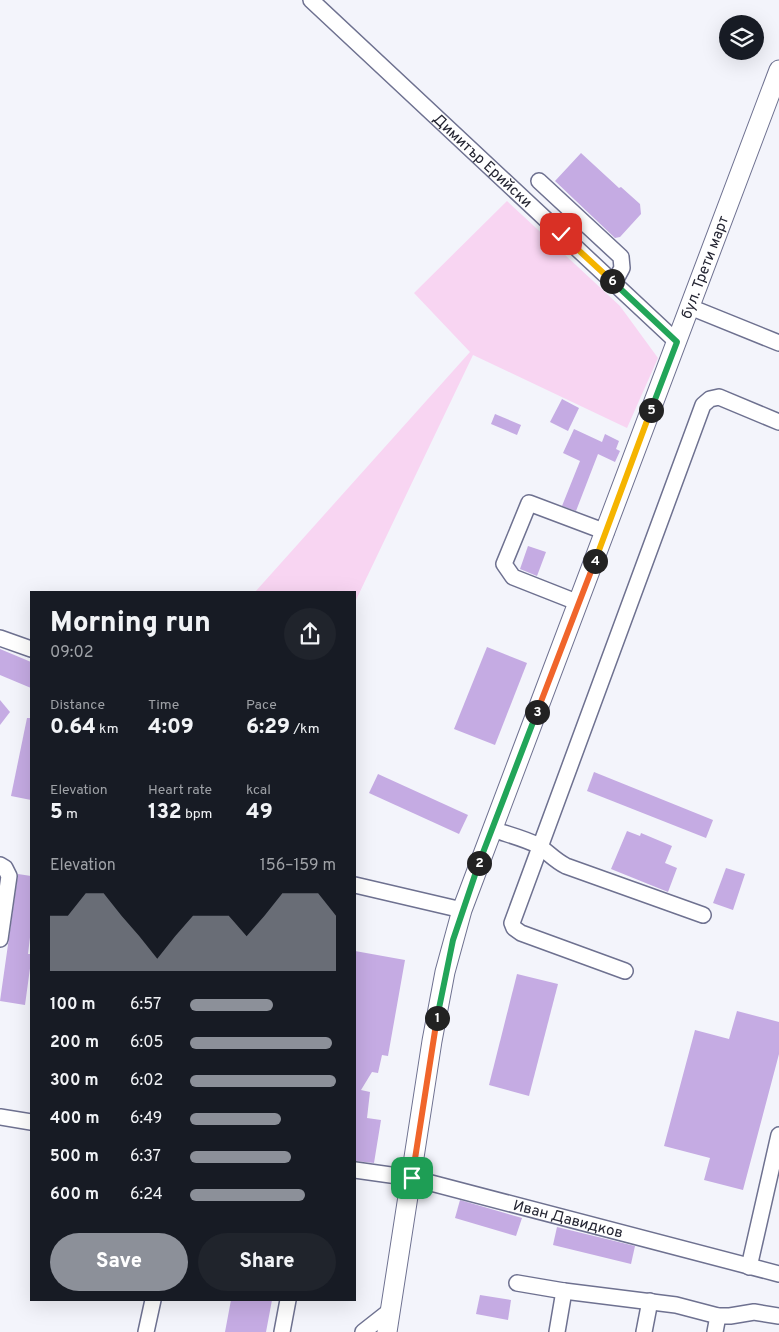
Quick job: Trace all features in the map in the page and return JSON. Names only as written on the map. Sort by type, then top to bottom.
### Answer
[{"type":"main road","name":"бул. Трети март","points":[[387,1332],[432,1041],[445,972],[462,910],[779,70]]},
{"type":"main road","name":"бул. Трети март","points":[[770,94],[779,76]]},
{"type":"street","name":"Димитър Ерийски","points":[[311,0],[677,342]]},
{"type":"street","points":[[539,181],[622,257],[622,268],[614,283]]},
{"type":"street","points":[[690,307],[779,343]]},
{"type":"street","points":[[625,971],[521,933],[514,928],[512,923],[703,405],[710,399],[719,397],[779,422]]},
{"type":"street","points":[[579,604],[513,577],[504,564],[529,503],[606,532]]},
{"type":"street","points":[[0,638],[30,649]]},
{"type":"street","points":[[492,829],[539,846],[556,861],[566,866],[703,915]]},
{"type":"street","points":[[0,865],[5,868],[9,876],[0,939]]},
{"type":"street","points":[[356,886],[462,910]]},
{"type":"street","points":[[0,1117],[30,1122]]},
{"type":"street","points":[[748,1267],[779,1135]]},
{"type":"street","name":"Иван Давидков","points":[[356,1170],[412,1178],[779,1274]]},
{"type":"street","points":[[517,1282],[564,1291],[676,1305],[718,1316],[754,1312],[779,1316]]},
{"type":"street","points":[[557,1332],[564,1291]]},
{"type":"street","points":[[146,1332],[153,1301]]},
{"type":"street","points":[[282,1332],[288,1301]]},
{"type":"street","points":[[644,1332],[650,1301]]},
{"type":"street","points":[[363,1332],[391,1310]]},
{"type":"street","points":[[714,1332],[718,1316]]},
{"type":"shaded area","points":[[507,201],[620,306],[658,358],[627,428],[473,355],[356,600],[356,591],[256,591],[470,352],[414,293]]},
{"type":"building","points":[[581,153],[619,188],[621,187],[640,204],[641,214],[620,237],[615,238],[555,181]]},
{"type":"building","points":[[562,399],[579,408],[568,431],[550,422]]},
{"type":"building","points":[[495,414],[521,425],[517,435],[491,424]]},
{"type":"building","points":[[574,429],[602,442],[605,434],[619,441],[616,449],[620,451],[615,462],[598,454],[576,511],[562,506],[580,461],[563,453]]},
{"type":"building","points":[[528,546],[546,552],[537,576],[520,569]]},
{"type":"building","points":[[487,647],[527,663],[495,745],[454,729]]},
{"type":"building","points":[[0,649],[30,662],[30,688],[0,675]]},
{"type":"building","points":[[0,700],[10,712],[0,725]]},
{"type":"building","points":[[27,718],[30,718],[30,800],[11,796]]},
{"type":"building","points":[[594,772],[713,820],[706,838],[587,791]]},
{"type":"building","points":[[378,774],[468,815],[459,834],[369,793]]},
{"type":"building","points":[[627,831],[640,836],[641,833],[672,846],[665,863],[677,868],[668,892],[611,869]]},
{"type":"building","points":[[726,868],[745,874],[733,910],[713,903]]},
{"type":"building","points":[[18,874],[30,876],[30,937],[28,954],[30,954],[30,968],[25,1005],[0,1001]]},
{"type":"building","points":[[356,951],[405,960],[388,1056],[382,1055],[378,1073],[372,1072],[361,1090],[370,1092],[367,1118],[381,1120],[374,1163],[356,1161]]},
{"type":"building","points":[[517,974],[558,984],[529,1096],[489,1085]]},
{"type":"building","points":[[737,1011],[779,1022],[779,1054],[743,1190],[704,1180],[710,1158],[664,1146],[695,1030],[729,1039]]},
{"type":"building","points":[[460,1200],[522,1218],[516,1236],[455,1218]]},
{"type":"building","points":[[557,1227],[635,1246],[631,1264],[553,1245]]},
{"type":"building","points":[[480,1295],[511,1300],[508,1320],[476,1314]]},
{"type":"building","points":[[231,1301],[272,1301],[266,1332],[225,1332]]},
{"type":"route","points":[[412,1178],[432,1041],[445,972],[462,910],[677,342],[561,234]]}]
